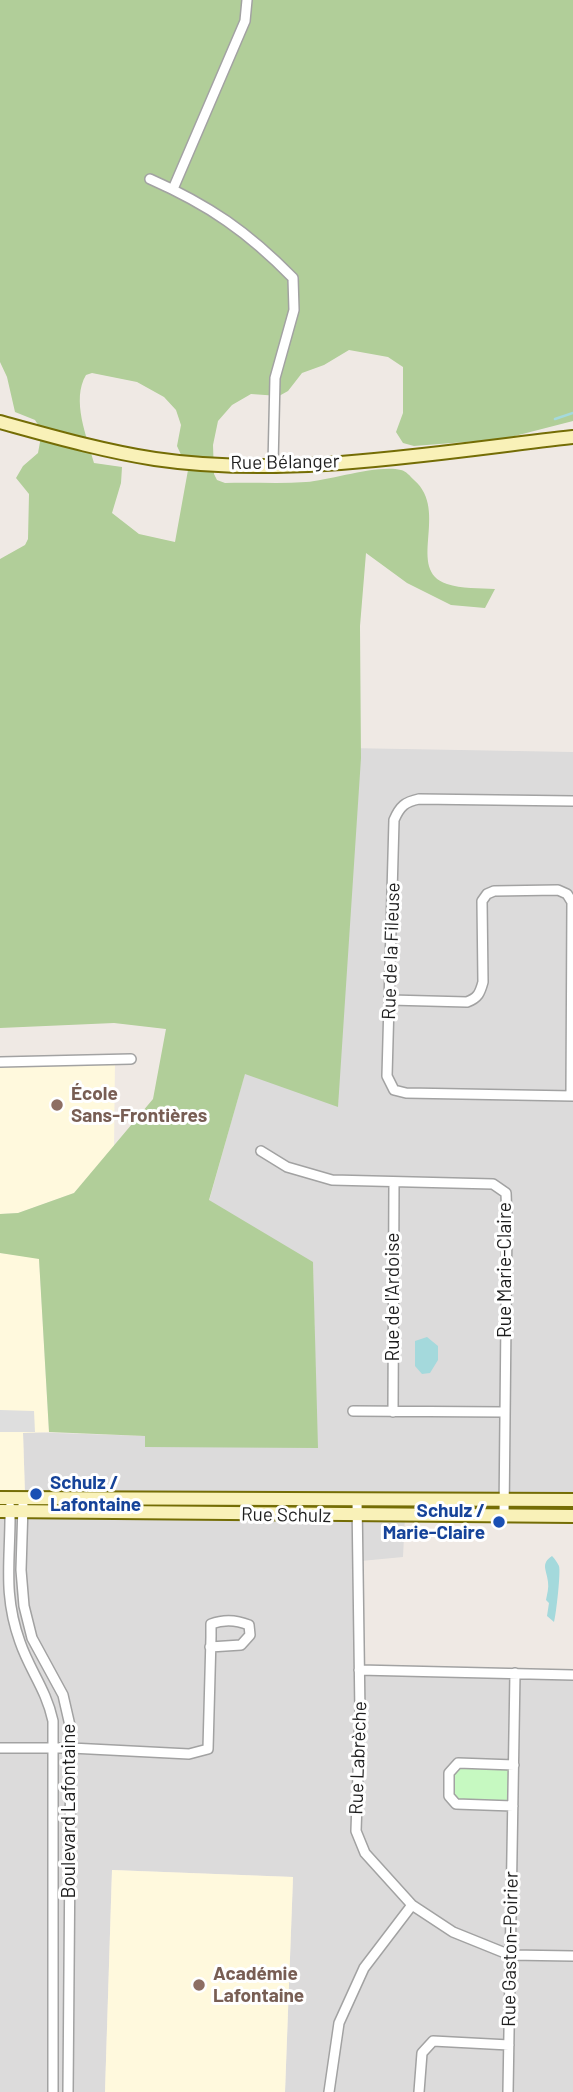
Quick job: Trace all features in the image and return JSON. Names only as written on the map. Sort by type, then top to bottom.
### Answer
[{"type":"street","points":[[173,189],[245,21],[247,0]]},
{"type":"street","points":[[150,179],[215,211],[271,256],[293,278],[294,310],[275,378],[273,465]]},
{"type":"street","name":"Rue Bélanger","points":[[0,422],[156,459],[227,464],[273,465],[362,460],[573,437]]},
{"type":"street","name":"Rue de la Fileuse","points":[[572,1096],[406,1093],[394,1090],[387,1076],[394,820],[399,810],[407,802],[419,799],[573,801]]},
{"type":"street","points":[[390,1000],[474,1000],[480,993],[483,982],[482,901],[487,894],[494,891],[558,890],[567,894],[572,902],[572,1096]]},
{"type":"street","points":[[0,1062],[131,1059]]},
{"type":"street","name":"Rue Marie-Claire","points":[[261,1151],[287,1167],[332,1180],[494,1184],[506,1193],[508,1220],[504,1516]]},
{"type":"street","name":"Rue de l'Ardoise","points":[[393,1412],[394,1182]]},
{"type":"street","points":[[353,1411],[504,1412]]},
{"type":"street","name":"Rue Labrèche","points":[[357,1500],[359,1670],[356,1831],[365,1853],[412,1905],[453,1932],[510,1955],[573,1956]]},
{"type":"street","name":"Rue Schulz","points":[[11,1505],[573,1500]]},
{"type":"street","name":"Rue Schulz","points":[[11,1505],[357,1516],[573,1516]]},
{"type":"street","name":"Boulevard Lafontaine","points":[[11,1505],[7,1585],[10,1609],[20,1643],[48,1699],[53,1721],[53,2092]]},
{"type":"street","name":"Boulevard Lafontaine","points":[[11,1505],[24,1606],[32,1638],[63,1695],[71,1730],[68,2092]]},
{"type":"street","points":[[0,1748],[71,1748],[189,1754],[208,1749],[210,1647],[211,1624],[219,1621],[240,1621],[249,1625],[250,1635],[242,1645],[210,1647]]},
{"type":"street","points":[[359,1670],[573,1675]]},
{"type":"street","name":"Rue Gaston-Poirier","points":[[508,2092],[515,1674]]},
{"type":"street","points":[[513,1806],[456,1804],[449,1797],[449,1773],[458,1763],[514,1765]]},
{"type":"street","points":[[329,2092],[338,2023],[363,1968],[412,1905]]},
{"type":"street","points":[[419,2092],[422,2053],[433,2041],[509,2045]]},
{"type":"shaded area","points":[[347,748],[573,752],[573,1497],[406,1496],[403,1557],[361,1561],[359,1668],[573,1678],[573,2092],[285,2092],[293,1877],[112,1870],[105,2092],[0,2092],[0,1495],[25,1495],[23,1432],[145,1436],[145,1447],[317,1447],[313,1263],[209,1201],[245,1073],[338,1106]]},
{"type":"shaded area","name":"École Sans-Frontières","points":[[115,1063],[114,1146],[74,1193],[18,1213],[0,1214],[0,1065]]},
{"type":"shaded area","points":[[0,1253],[39,1258],[49,1432],[23,1433],[25,1495],[0,1495]]},
{"type":"shaded area","points":[[0,1410],[34,1411],[35,1432],[0,1432]]},
{"type":"shaded area","name":"Académie Lafontaine","points":[[112,1870],[293,1877],[285,2092],[105,2092]]},
{"type":"green space","points":[[0,0],[573,0],[573,421],[503,439],[414,446],[403,443],[396,432],[403,413],[403,367],[388,357],[349,350],[324,365],[302,373],[288,391],[279,396],[251,394],[232,405],[218,421],[213,445],[214,474],[217,480],[225,483],[306,482],[380,469],[405,471],[424,493],[428,507],[429,566],[435,577],[452,586],[495,589],[485,608],[451,605],[407,583],[366,553],[360,626],[361,758],[338,1107],[245,1074],[209,1200],[313,1262],[318,1448],[145,1447],[145,1436],[49,1432],[39,1259],[0,1253],[0,1214],[18,1213],[74,1193],[153,1099],[166,1029],[114,1023],[0,1028],[0,559],[25,545],[28,539],[29,494],[16,478],[23,466],[38,453],[42,431],[35,420],[15,412],[7,377],[0,362]],"holes":[[[92,373],[137,382],[164,397],[176,410],[181,425],[177,446],[188,470],[175,542],[139,534],[112,513],[121,483],[122,467],[94,463],[84,430],[80,396],[86,375]]]},
{"type":"green space","points":[[458,1763],[514,1765],[513,1806],[456,1804],[449,1796],[449,1773]]},
{"type":"water","points":[[427,1337],[438,1346],[438,1360],[430,1373],[422,1374],[415,1366],[415,1341]]},
{"type":"water","points":[[552,1556],[559,1570],[554,1622],[547,1616],[549,1603],[546,1600],[548,1584],[545,1565]]},
{"type":"waterway","points":[[555,419],[573,413]]},
{"type":"place","name":"École Sans-Frontières","points":[[57,1105]]},
{"type":"place","name":"Schulz / Lafontaine","points":[[36,1494]]},
{"type":"place","name":"Schulz / Marie-Claire","points":[[499,1522]]},
{"type":"place","name":"Académie Lafontaine","points":[[199,1985]]}]
